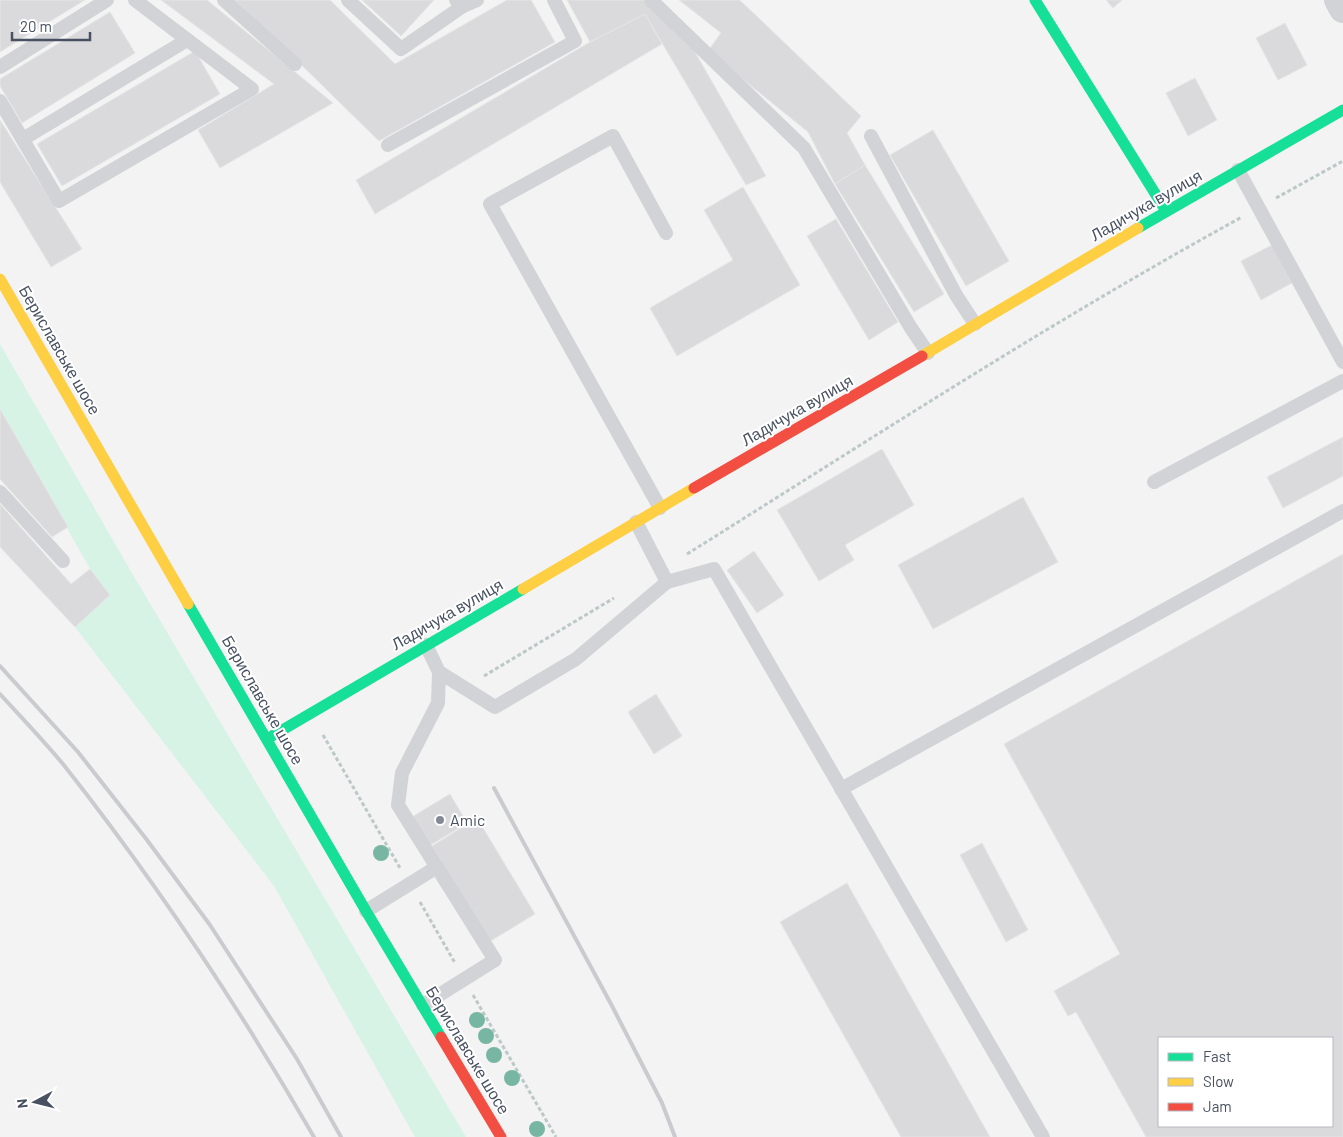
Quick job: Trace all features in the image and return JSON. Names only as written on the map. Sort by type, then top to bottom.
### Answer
[{"type":"street","points":[[1035,0],[1166,211]]},
{"type":"street","points":[[1338,0],[1343,9]]},
{"type":"street","name":"Ладичука вулиця","points":[[267,739],[426,644],[928,353],[1166,211],[1343,110]]},
{"type":"street","name":"Бериславське шосе","points":[[0,278],[366,911],[501,1137]]},
{"type":"lane","points":[[0,67],[107,0]]},
{"type":"lane","points":[[0,101],[59,201],[252,88],[135,0]]},
{"type":"lane","points":[[224,0],[295,64]]},
{"type":"lane","points":[[348,0],[401,49],[459,3],[477,0]]},
{"type":"lane","points":[[388,146],[575,41],[554,0]]},
{"type":"lane","points":[[651,0],[804,148],[911,328],[928,353]]},
{"type":"lane","points":[[23,139],[187,40]]},
{"type":"lane","points":[[660,508],[490,204],[613,136],[666,233]]},
{"type":"lane","points":[[871,136],[956,296],[975,324]]},
{"type":"lane","points":[[1238,170],[1343,362]]},
{"type":"lane","points":[[1154,482],[1343,381]]},
{"type":"lane","points":[[0,492],[63,561]]},
{"type":"lane","points":[[842,789],[1343,511]]},
{"type":"lane","points":[[636,522],[664,576]]},
{"type":"lane","points":[[439,672],[495,707],[576,659],[664,576],[714,569],[1043,1137]]},
{"type":"lane","points":[[423,1005],[495,960],[398,805],[402,773],[438,703],[439,672],[426,644]]},
{"type":"lane","points":[[366,911],[437,867]]},
{"type":"path","points":[[664,576],[1046,329],[1171,256],[1343,161]]},
{"type":"path","points":[[463,688],[618,596]]},
{"type":"path","points":[[310,713],[556,1137]]},
{"type":"green space","points":[[0,344],[129,568],[466,1137],[415,1137],[274,886],[75,627],[110,595],[90,569],[0,409]]},
{"type":"building","points":[[0,0],[85,0],[0,52]]},
{"type":"building","points":[[161,0],[207,0],[333,103],[220,168],[198,130],[274,84]]},
{"type":"building","points":[[235,0],[330,0],[395,64],[507,0],[531,0],[555,42],[379,141]]},
{"type":"building","points":[[362,0],[434,0],[401,36]]},
{"type":"building","points":[[567,0],[643,0],[691,45],[766,176],[746,185],[645,14],[590,42]]},
{"type":"building","points":[[679,0],[739,0],[743,3],[861,116],[847,133],[865,165],[835,184],[808,132],[708,51],[721,33]]},
{"type":"building","points":[[1106,0],[1122,0],[1113,8]]},
{"type":"building","points":[[110,12],[135,53],[22,123],[0,86],[0,79]]},
{"type":"building","points":[[645,14],[662,44],[375,214],[356,180],[590,42]]},
{"type":"building","points":[[1285,23],[1307,65],[1278,80],[1256,38]]},
{"type":"building","points":[[195,51],[220,94],[62,186],[37,144]]},
{"type":"building","points":[[1195,78],[1217,120],[1188,136],[1166,93]]},
{"type":"building","points":[[0,120],[82,249],[51,267],[0,182]]},
{"type":"building","points":[[933,130],[1009,261],[966,286],[890,155]]},
{"type":"building","points":[[865,165],[944,294],[914,312],[835,184]]},
{"type":"building","points":[[743,187],[800,285],[677,356],[650,308],[733,260],[704,210]]},
{"type":"building","points":[[836,219],[898,322],[869,340],[807,236]]},
{"type":"building","points":[[1272,245],[1292,283],[1261,300],[1241,261]]},
{"type":"building","points":[[0,409],[68,527],[52,537],[0,479]]},
{"type":"building","points":[[1343,437],[1343,476],[1283,508],[1267,477]]},
{"type":"building","points":[[882,449],[914,505],[845,545],[854,560],[819,581],[777,510]]},
{"type":"building","points":[[1023,497],[1058,562],[933,629],[898,565]]},
{"type":"building","points":[[0,504],[71,584],[90,569],[110,595],[75,627],[0,547]]},
{"type":"building","points":[[754,551],[784,595],[757,613],[727,570]]},
{"type":"building","points":[[1343,554],[1343,1137],[1146,1137],[1076,1012],[1068,1016],[1054,991],[1120,954],[1004,744]]},
{"type":"building","points":[[656,694],[682,736],[654,754],[628,712]]},
{"type":"building","name":"Amic","points":[[450,794],[467,823],[429,846],[412,817]]},
{"type":"building","points":[[477,818],[535,914],[489,942],[432,846]]},
{"type":"building","points":[[982,843],[1028,930],[1006,942],[960,855]]},
{"type":"building","points":[[847,883],[990,1137],[901,1137],[780,922]]},
{"type":"railway","points":[[0,666],[78,752],[210,925],[297,1059],[341,1137]]},
{"type":"railway","points":[[0,694],[63,764],[164,900],[256,1040],[314,1137]]},
{"type":"railway","points":[[494,788],[611,1004],[662,1103],[675,1137]]},
{"type":"traffic: fast","points":[[1035,0],[1166,211]]},
{"type":"traffic: fast","points":[[1138,228],[1343,110]]},
{"type":"traffic: fast","points":[[267,739],[523,589]]},
{"type":"traffic: fast","points":[[188,604],[441,1037]]},
{"type":"traffic: slow","points":[[922,356],[1138,228]]},
{"type":"traffic: slow","points":[[0,279],[188,604]]},
{"type":"traffic: slow","points":[[523,589],[694,488]]},
{"type":"traffic: jam","points":[[694,488],[922,356]]},
{"type":"traffic: jam","points":[[441,1037],[501,1137]]},
{"type":"place","name":"Amic","points":[[440,820]]}]
